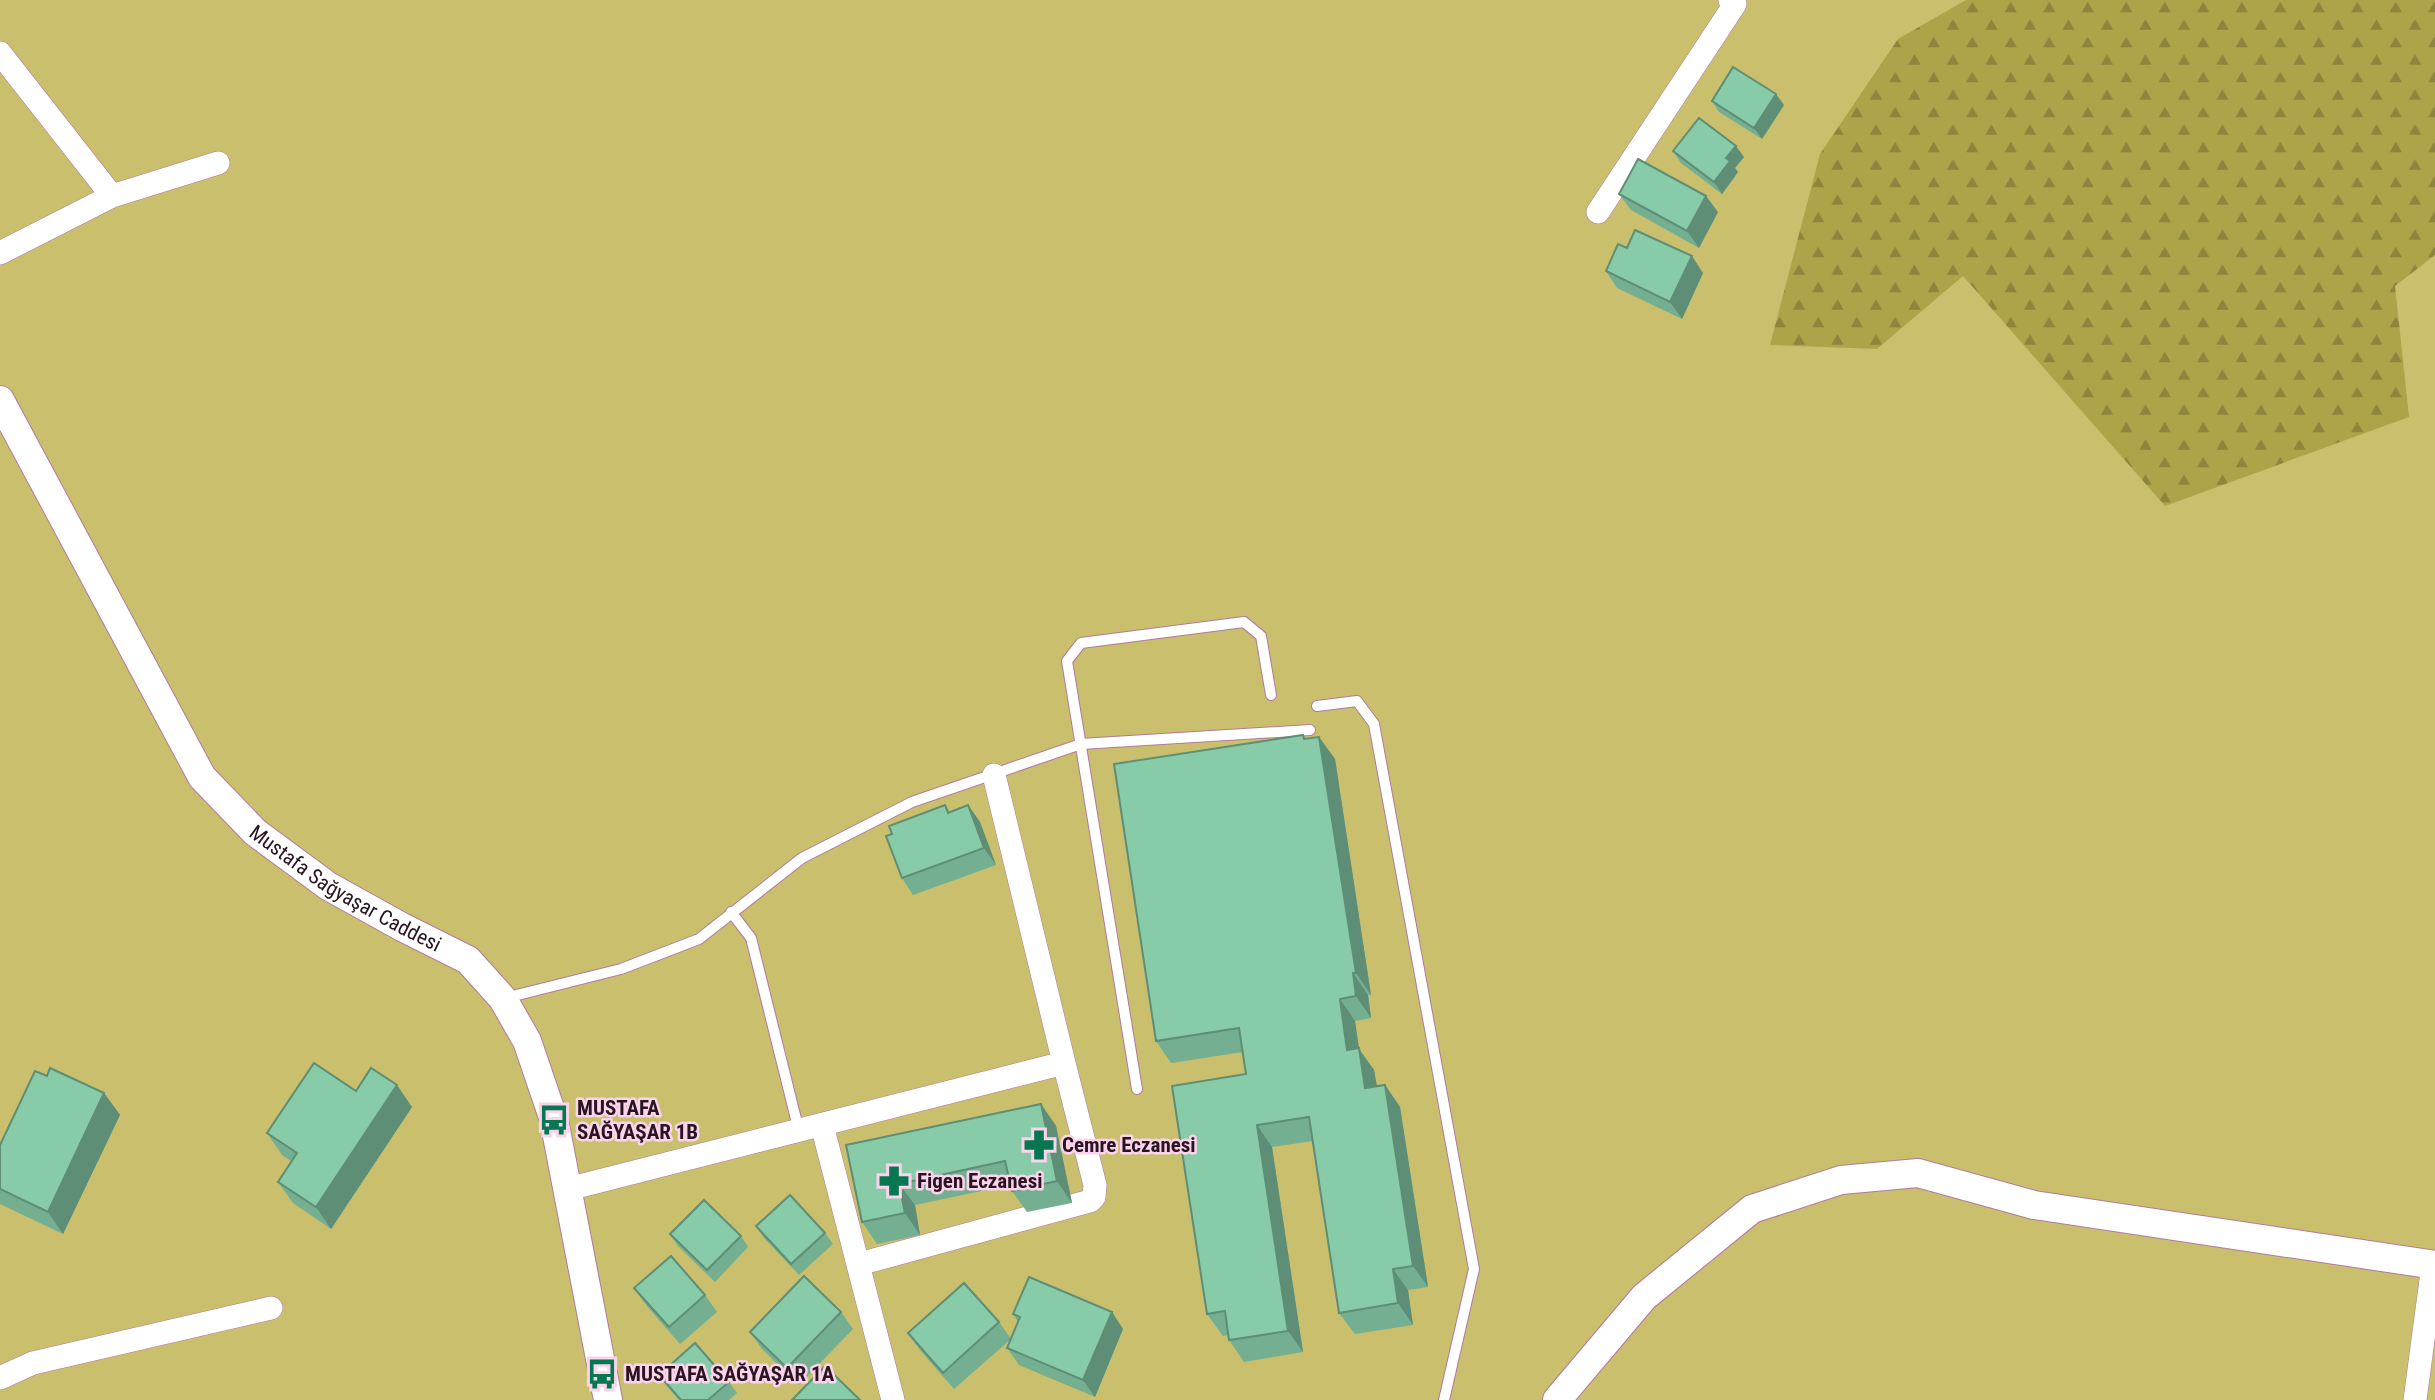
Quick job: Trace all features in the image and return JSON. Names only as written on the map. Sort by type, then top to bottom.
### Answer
[{"type":"street","points":[[1598,212],[1735,4],[1730,0]]},
{"type":"street","points":[[0,53],[112,196]]},
{"type":"street","points":[[0,253],[112,196],[218,163]]},
{"type":"street","name":"Mustafa Sağyaşar Caddesi","points":[[0,400],[202,777],[255,832],[328,886],[468,960],[503,999],[527,1041],[554,1120],[608,1400]]},
{"type":"street","points":[[859,1264],[1090,1201],[1096,1191],[994,775]]},
{"type":"street","points":[[568,1189],[1064,1063]]},
{"type":"street","points":[[822,1125],[893,1400]]},
{"type":"street","points":[[1557,1400],[1644,1297],[1752,1209],[1841,1180],[1919,1173],[2034,1205],[2434,1265],[2414,1400]]},
{"type":"street","points":[[0,1378],[33,1363],[271,1308]]},
{"type":"lane","points":[[1137,1089],[1067,661],[1081,643],[1244,622],[1261,636],[1271,695]]},
{"type":"lane","points":[[1317,706],[1357,701],[1374,724],[1469,1241],[1474,1269],[1444,1400]]},
{"type":"lane","points":[[503,999],[621,969],[699,939],[802,858],[912,802],[1081,744],[1310,730]]},
{"type":"lane","points":[[732,912],[751,938],[799,1131]]},
{"type":"shaded area","points":[[0,0],[2435,0],[2435,1400],[0,1400]]},
{"type":"green space","points":[[1966,0],[2435,0],[2435,255],[2395,286],[2409,417],[2165,506],[1963,276],[1877,349],[1770,345],[1820,154],[1898,39]]},
{"type":"building","points":[[1733,67],[1776,94],[1754,128],[1712,101]]},
{"type":"building","points":[[1699,118],[1736,146],[1726,158],[1730,161],[1714,182],[1673,151]]},
{"type":"building","points":[[1638,159],[1706,196],[1687,231],[1619,194]]},
{"type":"building","points":[[1635,230],[1692,256],[1670,302],[1606,271],[1618,244],[1627,248]]},
{"type":"building","points":[[1303,735],[1304,739],[1319,737],[1356,973],[1353,973],[1356,996],[1340,999],[1347,1050],[1359,1048],[1365,1088],[1385,1085],[1413,1266],[1393,1269],[1398,1303],[1339,1313],[1309,1117],[1257,1125],[1288,1331],[1229,1340],[1225,1311],[1207,1314],[1172,1086],[1246,1074],[1239,1028],[1156,1041],[1114,764]]},
{"type":"building","points":[[945,805],[948,813],[968,805],[984,848],[902,878],[886,836],[892,834],[889,826]]},
{"type":"building","points":[[314,1063],[356,1091],[371,1068],[397,1085],[316,1207],[278,1182],[297,1153],[267,1133]]},
{"type":"building","points":[[50,1068],[104,1093],[48,1212],[0,1189],[0,1145],[35,1071],[47,1076]]},
{"type":"building","points":[[1041,1104],[1057,1181],[1012,1191],[1005,1161],[899,1184],[905,1213],[862,1222],[846,1145]]},
{"type":"building","points":[[790,1195],[825,1233],[791,1264],[756,1226]]},
{"type":"building","points":[[704,1200],[741,1236],[707,1270],[670,1234]]},
{"type":"building","points":[[671,1256],[705,1295],[669,1327],[634,1288]]},
{"type":"building","points":[[804,1276],[841,1312],[787,1368],[750,1332]]},
{"type":"building","points":[[1029,1277],[1112,1312],[1083,1380],[1007,1348],[1020,1317],[1013,1314]]},
{"type":"building","points":[[964,1283],[999,1322],[943,1373],[908,1333]]},
{"type":"building","points":[[695,1343],[729,1382],[708,1400],[681,1400],[659,1375]]},
{"type":"building","points":[[825,1366],[860,1400],[792,1400]]},
{"type":"place","name":"MUSTAFA SAĞYAŞAR 1B","points":[[554,1120]]},
{"type":"place","name":"Cemre Eczanesi","points":[[1039,1145]]},
{"type":"place","name":"Figen Eczanesi","points":[[894,1181]]},
{"type":"place","name":"MUSTAFA SAĞYAŞAR 1A","points":[[602,1374]]}]
